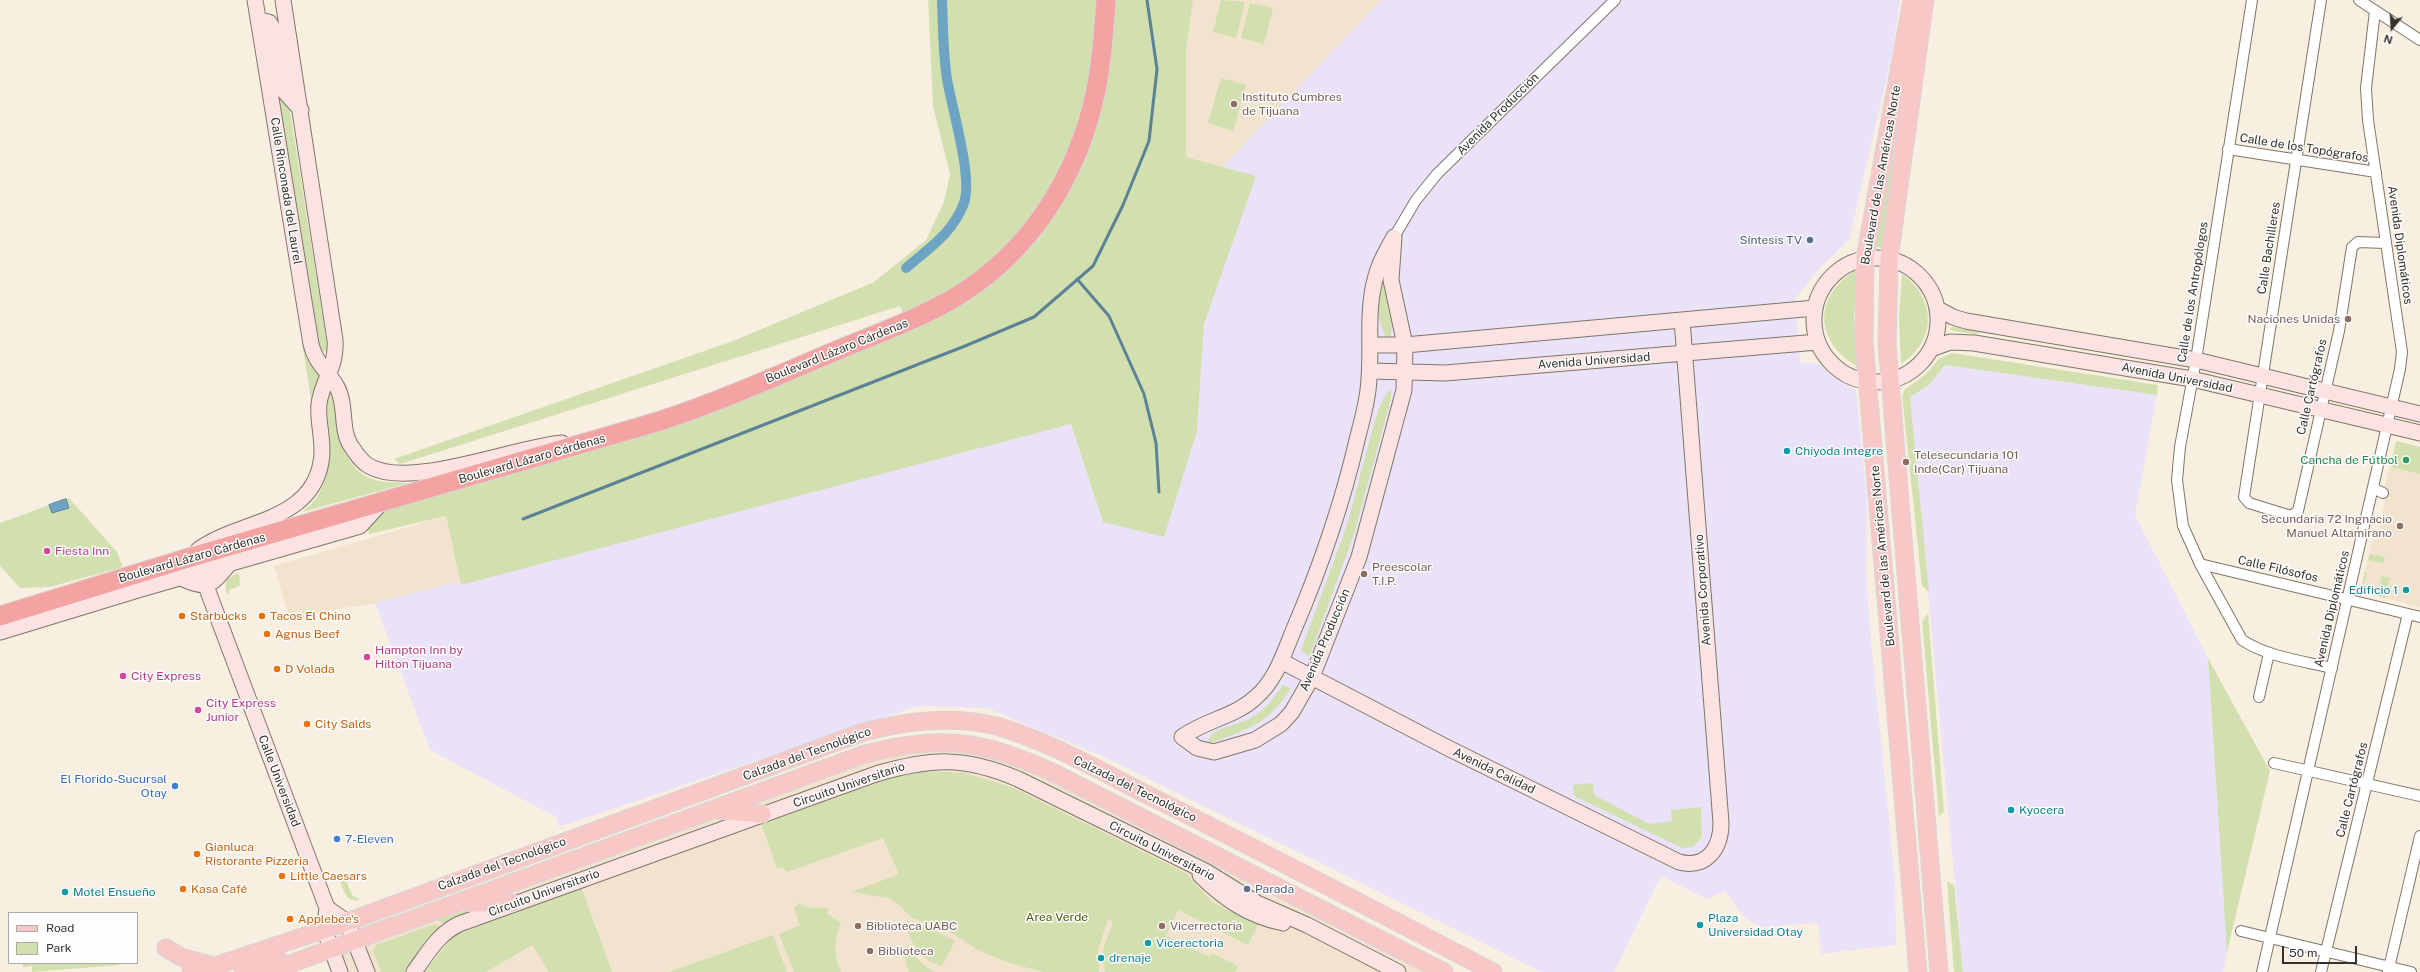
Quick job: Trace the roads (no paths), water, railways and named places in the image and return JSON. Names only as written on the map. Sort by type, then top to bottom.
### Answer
[{"type":"highway","name":"Boulevard Lázaro Cárdenas","points":[[0,616],[188,558],[594,441],[699,408],[918,317],[955,297],[989,275],[1020,246],[1042,218],[1063,187],[1079,152],[1096,90],[1106,0]]},
{"type":"main road","name":"Boulevard de las Américas Norte","points":[[1912,0],[1865,258],[1864,342],[1918,972]]},
{"type":"main road","name":"Boulevard de las Américas Norte","points":[[1925,0],[1889,259],[1887,302],[1889,381],[1905,552],[1939,972]]},
{"type":"main road","points":[[1883,554],[1905,552]]},
{"type":"main road","name":"Calzada del Tecnológico","points":[[190,972],[215,966],[298,937],[347,922],[403,899],[858,734],[901,723],[924,721],[974,722],[1022,735],[1077,760],[1269,856],[1493,972]]},
{"type":"main road","name":"Calzada del Tecnológico","points":[[268,972],[865,754],[896,746],[944,741],[993,748],[1054,773],[1444,972]]},
{"type":"main road","points":[[714,809],[762,814]]},
{"type":"main road","points":[[524,856],[531,877]]},
{"type":"main road","points":[[360,938],[363,924],[399,907],[403,899]]},
{"type":"main road","points":[[462,902],[512,903]]},
{"type":"main road","points":[[243,972],[304,948],[306,941],[298,937]]},
{"type":"main road","points":[[166,948],[181,957],[215,966]]},
{"type":"street","name":"Calle Rinconada del Laurel","points":[[255,0],[311,344],[316,360],[338,388],[350,444],[361,460],[378,470],[407,474],[433,470],[538,446],[594,441]]},
{"type":"street","points":[[188,558],[205,545],[219,538],[289,510],[307,492],[315,481],[321,463],[319,404],[335,359],[335,340],[301,110],[282,0]]},
{"type":"street","name":"Avenida Producción","points":[[1394,237],[1391,280],[1406,345],[1406,374],[1395,429],[1359,557],[1312,677],[1292,712],[1281,724],[1256,740],[1228,749],[1210,751],[1197,748],[1182,737],[1195,727],[1248,704],[1266,687],[1281,661],[1308,597],[1340,502],[1368,396],[1371,372],[1371,305],[1376,276],[1394,237],[1416,200],[1437,174],[1615,0]]},
{"type":"street","name":"Calle de los Antropólogos","points":[[2252,0],[2196,360],[2180,447],[2177,491],[2183,526],[2200,564],[2242,640],[2251,646],[2269,653],[2332,668]]},
{"type":"street","name":"Calle Bachilleres","points":[[2246,500],[2244,497],[2259,395],[2321,0]]},
{"type":"street","points":[[2359,0],[2420,40]]},
{"type":"street","name":"Avenida Diplomáticos","points":[[2262,972],[2374,488],[2392,407],[2402,352],[2368,120],[2366,88],[2376,11]]},
{"type":"street","points":[[260,28],[264,21],[269,22],[274,30],[283,90],[301,110]]},
{"type":"street","name":"Calle de los Topógrafos","points":[[2228,149],[2376,172]]},
{"type":"street","name":"Calle Cartógrafos","points":[[2246,500],[2249,503],[2291,516],[2298,511],[2324,391],[2339,331],[2352,247],[2358,242],[2385,243]]},
{"type":"street","points":[[1865,258],[1889,259],[1903,263],[1921,277],[1933,295],[1938,309],[1938,330],[1931,349],[1914,370],[1889,381],[1867,381],[1846,374],[1837,368],[1823,352],[1818,342],[1814,319],[1815,308],[1819,294],[1827,281],[1838,270],[1865,258]]},
{"type":"street","points":[[1370,345],[1406,345],[1815,308]]},
{"type":"street","name":"Avenida Universidad","points":[[1938,309],[1953,317],[1988,326],[2196,360],[2420,414]]},
{"type":"street","name":"Avenida Corporativo","points":[[1682,320],[1721,824],[1720,843],[1710,856]]},
{"type":"street","name":"Avenida Universidad","points":[[1371,372],[1406,374],[1450,373],[1818,342]]},
{"type":"street","name":"Avenida Universidad","points":[[1931,349],[1950,342],[1974,343],[2192,379],[2420,433]]},
{"type":"street","points":[[2374,488],[2383,493]]},
{"type":"street","name":"Boulevard Lázaro Cárdenas","points":[[0,632],[179,577],[360,526],[383,501]]},
{"type":"street","points":[[2363,534],[2374,534]]},
{"type":"street","points":[[179,577],[194,584],[206,586],[215,581],[230,563]]},
{"type":"street","name":"Calle Filósofos","points":[[2200,564],[2420,616]]},
{"type":"street","name":"Calle Universidad","points":[[206,586],[328,908]]},
{"type":"street","name":"Calle Cartógrafos","points":[[2321,972],[2408,614]]},
{"type":"street","points":[[2259,697],[2269,653]]},
{"type":"street","name":"Avenida Calidad","points":[[1281,661],[1453,750],[1678,862],[1696,864],[1710,856]]},
{"type":"street","name":"Circuito Universitario","points":[[414,972],[439,938],[449,928],[512,903],[876,774],[911,764],[928,761],[965,763],[1000,772],[1018,779],[1190,864],[1257,903],[1307,925],[1398,972]]},
{"type":"street","points":[[2274,763],[2420,796]]},
{"type":"street","points":[[2388,969],[2420,836]]},
{"type":"street","points":[[340,972],[324,929],[328,908],[347,922],[360,938],[367,972]]},
{"type":"street","points":[[2240,931],[2388,969],[2411,972]]},
{"type":"water","points":[[66,499],[69,508],[52,513],[49,505]]},
{"type":"waterway","points":[[906,268],[932,247],[954,223],[964,203],[966,191],[966,177],[961,142],[947,79],[943,40],[942,0]]},
{"type":"waterway","points":[[523,519],[965,346],[1034,317],[1093,266],[1123,205],[1149,141],[1157,69],[1147,0]]},
{"type":"waterway","points":[[1077,279],[1109,316],[1144,394],[1156,443],[1159,492]]},
{"type":"place","name":"Instituto Cumbres de Tijuana","points":[[1234,104]]},
{"type":"place","name":"Síntesis TV","points":[[1810,240]]},
{"type":"place","name":"Naciones Unidas","points":[[2348,319]]},
{"type":"place","name":"Chiyoda Integre","points":[[1787,451]]},
{"type":"place","name":"Cancha de Fútbol","points":[[2406,460]]},
{"type":"place","name":"Telesecundaria 101 Inde(Car) Tijuana","points":[[1906,462]]},
{"type":"place","name":"Secundaria 72 Ingnacio Manuel Altamirano","points":[[2400,526]]},
{"type":"place","name":"Fiesta Inn","points":[[47,551]]},
{"type":"place","name":"Preescolar T.I.P.","points":[[1364,574]]},
{"type":"place","name":"Edificio 1","points":[[2406,590]]},
{"type":"place","name":"Starbucks","points":[[182,616]]},
{"type":"place","name":"Tacos El Chino","points":[[262,616]]},
{"type":"place","name":"Agnus Beef","points":[[267,634]]},
{"type":"place","name":"Hampton Inn by Hilton Tijuana","points":[[367,657]]},
{"type":"place","name":"D Volada","points":[[277,669]]},
{"type":"place","name":"City Express","points":[[123,676]]},
{"type":"place","name":"City Express Junior","points":[[198,710]]},
{"type":"place","name":"City Salds","points":[[307,724]]},
{"type":"place","name":"El Florido-Sucursal Otay","points":[[175,786]]},
{"type":"place","name":"Kyocera","points":[[2011,810]]},
{"type":"place","name":"7-Eleven","points":[[337,839]]},
{"type":"place","name":"Gianluca Ristorante Pizzeria","points":[[197,854]]},
{"type":"place","name":"Little Caesars","points":[[282,876]]},
{"type":"place","name":"Kasa Café","points":[[183,889]]},
{"type":"place","name":"Parada","points":[[1247,889]]},
{"type":"place","name":"Motel Ensueño","points":[[65,892]]},
{"type":"place","name":"Applebee's","points":[[290,919]]},
{"type":"place","name":"Plaza Universidad Otay","points":[[1700,925]]},
{"type":"place","name":"Biblioteca UABC","points":[[858,926]]},
{"type":"place","name":"Vicerrectoria","points":[[1162,926]]},
{"type":"place","name":"Vicerectoria","points":[[1148,943]]},
{"type":"place","name":"Biblioteca","points":[[870,951]]},
{"type":"place","name":"drenaje","points":[[1101,958]]},
{"type":"park label","name":"Area Verde","points":[[1057,917]]}]
